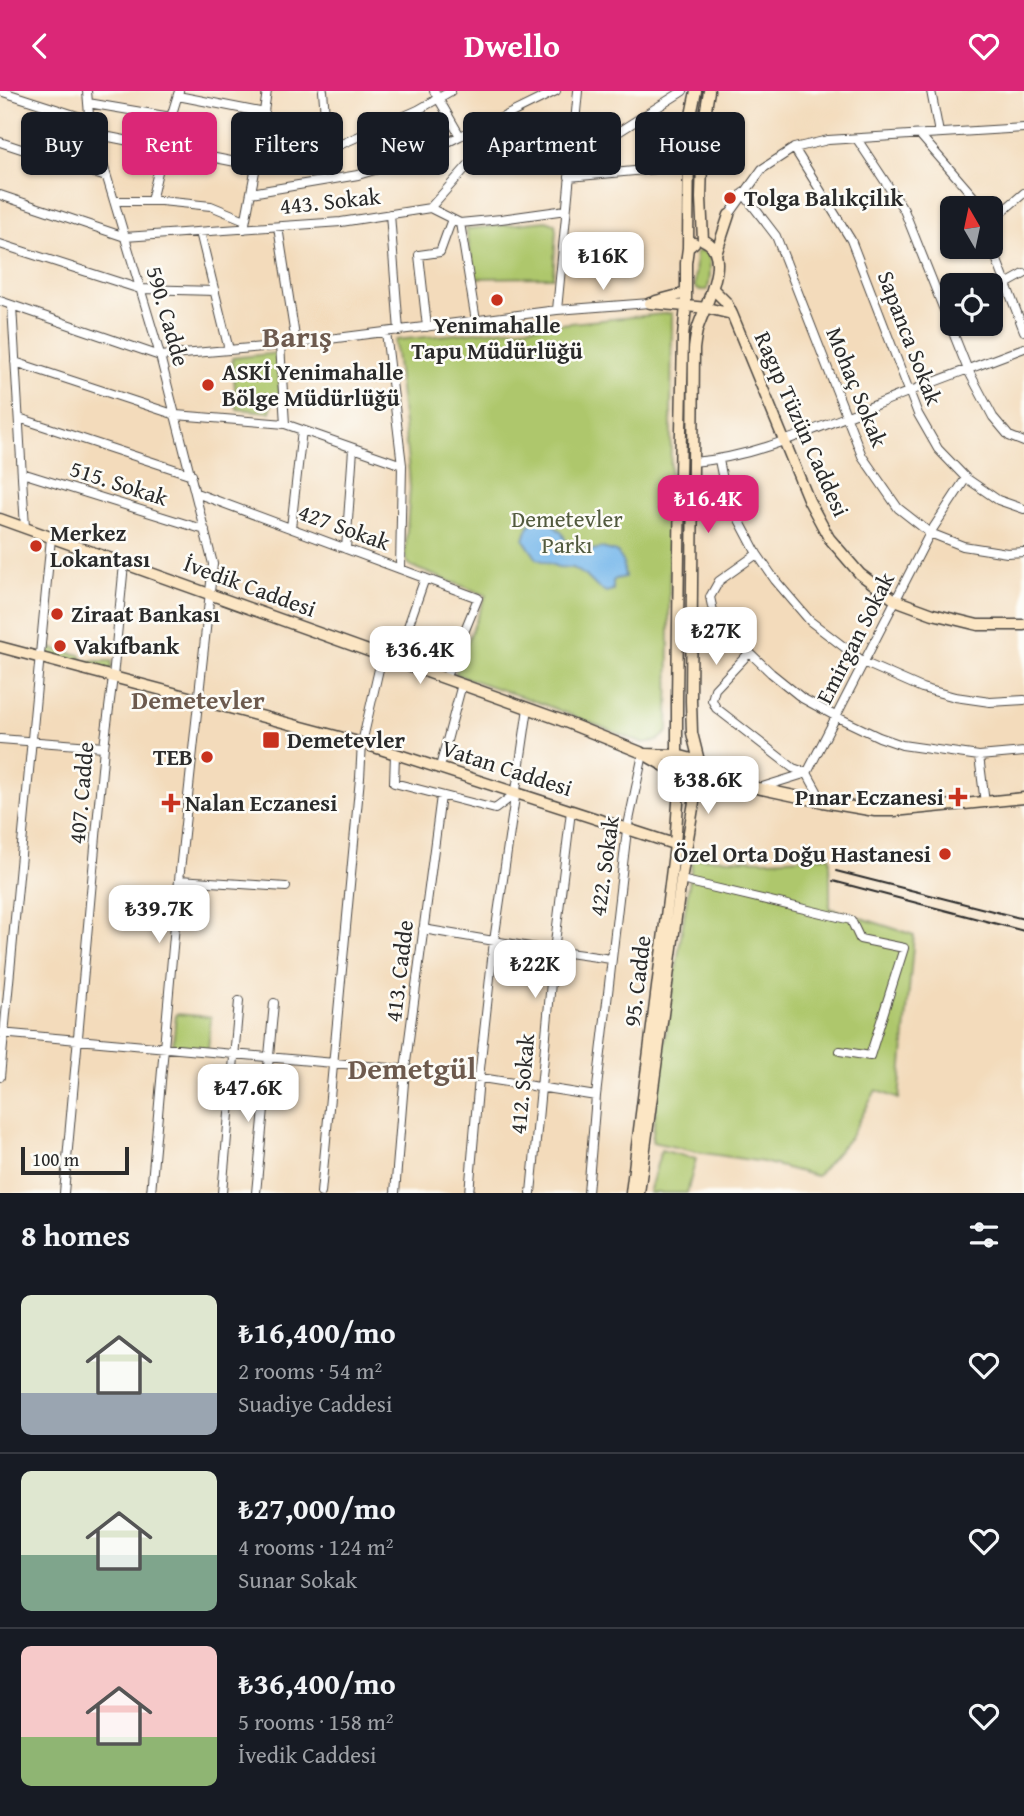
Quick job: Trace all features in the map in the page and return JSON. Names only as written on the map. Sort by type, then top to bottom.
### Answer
[{"type":"main road","points":[[692,112],[696,91]]},
{"type":"main road","points":[[709,91],[703,127],[701,198],[705,241],[716,254]]},
{"type":"main road","points":[[680,775],[677,755],[680,477],[689,175]]},
{"type":"main road","points":[[688,248],[691,244],[705,241],[729,215]]},
{"type":"main road","points":[[698,778],[699,761],[692,733],[694,349],[698,328],[713,289],[716,254],[729,215]]},
{"type":"main road","name":"Ragıp Tüzün Caddesi","points":[[713,289],[726,302],[732,314],[809,501],[829,538],[860,574],[895,600],[933,614],[978,625],[1024,625]]},
{"type":"main road","points":[[650,303],[686,293]]},
{"type":"main road","name":"Ragıp Tüzün Caddesi","points":[[650,303],[707,308],[732,314]]},
{"type":"main road","name":"İvedik Caddesi","points":[[0,519],[582,728],[643,754],[680,775],[876,811],[1024,798]]},
{"type":"main road","name":"Vatan Caddesi","points":[[0,647],[362,743],[681,846]]},
{"type":"main road","name":"İvedik Caddesi","points":[[643,754],[677,755],[699,761],[733,783]]},
{"type":"main road","name":"95. Cadde","points":[[639,1193],[681,880],[680,775]]},
{"type":"main road","name":"95. Cadde","points":[[631,1193],[681,846],[698,778]]},
{"type":"street","points":[[0,91],[65,112]]},
{"type":"street","name":"590. Cadde","points":[[87,91],[89,112]]},
{"type":"street","points":[[265,112],[267,91]]},
{"type":"street","points":[[323,91],[325,112]]},
{"type":"street","points":[[343,143],[418,110],[436,95],[451,91]]},
{"type":"street","points":[[513,112],[556,91]]},
{"type":"street","points":[[576,112],[578,91]]},
{"type":"street","points":[[621,130],[683,91]]},
{"type":"street","points":[[931,91],[939,133]]},
{"type":"street","points":[[173,112],[178,94],[260,112]]},
{"type":"street","points":[[436,95],[460,136]]},
{"type":"street","points":[[88,103],[141,112]]},
{"type":"street","points":[[729,215],[762,169],[794,148],[828,140],[1024,128]]},
{"type":"street","points":[[251,193],[358,175],[418,157],[463,135]]},
{"type":"street","points":[[920,136],[973,196]]},
{"type":"street","points":[[857,139],[904,210],[968,370],[993,417],[1009,436],[1024,442]]},
{"type":"street","points":[[0,142],[107,177]]},
{"type":"street","name":"Sapanca Sokak","points":[[794,148],[851,240],[918,414],[938,449],[965,478],[998,500],[1024,509]]},
{"type":"street","points":[[463,170],[430,208],[456,221],[502,219],[566,210]]},
{"type":"street","points":[[557,310],[569,177],[635,171]]},
{"type":"street","points":[[151,201],[157,175]]},
{"type":"street","points":[[114,201],[211,206],[245,224],[254,175]]},
{"type":"street","points":[[314,175],[315,181]]},
{"type":"street","name":"590. Cadde","points":[[107,177],[160,356],[213,564],[179,880],[151,1193]]},
{"type":"street","name":"Mohaç Sokak","points":[[743,193],[776,236],[862,456],[898,508],[930,533],[962,546],[1007,553],[1024,552]]},
{"type":"street","points":[[1003,211],[1024,193]]},
{"type":"street","points":[[0,195],[125,237]]},
{"type":"street","name":"443. Sokak","points":[[125,237],[200,232],[245,224],[278,227],[341,222],[430,208]]},
{"type":"street","points":[[390,214],[399,331]]},
{"type":"street","points":[[456,221],[476,321]]},
{"type":"street","points":[[427,327],[419,255],[440,252],[456,221]]},
{"type":"street","points":[[278,227],[296,343]]},
{"type":"street","points":[[200,232],[229,350]]},
{"type":"street","points":[[0,244],[140,289],[215,291]]},
{"type":"street","points":[[996,259],[1024,331]]},
{"type":"street","points":[[1006,284],[1024,274]]},
{"type":"street","points":[[0,301],[160,356],[280,345],[557,310],[650,303]]},
{"type":"street","points":[[12,306],[25,529]]},
{"type":"street","points":[[386,332],[402,465],[400,569]]},
{"type":"street","points":[[280,345],[285,424]]},
{"type":"street","points":[[694,462],[719,460],[783,442],[1024,348]]},
{"type":"street","points":[[15,362],[176,415],[285,424],[402,465]]},
{"type":"street","points":[[19,418],[192,475]]},
{"type":"street","points":[[291,528],[302,430]]},
{"type":"street","points":[[346,549],[353,449]]},
{"type":"street","points":[[719,460],[723,480],[736,514],[757,554],[810,621],[864,663],[922,688],[955,697],[990,702],[1024,700]]},
{"type":"street","name":"515. Sokak","points":[[22,473],[205,530]]},
{"type":"street","name":"Emirgan Sokak","points":[[807,773],[930,533],[965,478]]},
{"type":"street","name":"427 Sokak","points":[[196,493],[478,598],[445,679]]},
{"type":"street","points":[[0,1077],[2,1033],[51,538]]},
{"type":"street","points":[[757,554],[719,581],[710,597],[713,611],[726,630],[771,673],[803,698],[879,737],[902,745],[979,756],[1024,752]]},
{"type":"street","name":"407. Cadde","points":[[64,1193],[104,747],[124,564]]},
{"type":"street","points":[[396,661],[425,578]]},
{"type":"street","points":[[691,600],[710,597]]},
{"type":"street","points":[[750,652],[715,689],[712,699],[716,708],[793,768],[807,773],[823,802]]},
{"type":"street","points":[[321,1193],[362,743],[382,656]]},
{"type":"street","points":[[440,768],[462,684]]},
{"type":"street","points":[[469,1193],[494,941],[528,708]]},
{"type":"street","points":[[0,739],[104,747]]},
{"type":"street","points":[[395,754],[394,783],[495,809],[515,794]]},
{"type":"street","name":"422. Sokak","points":[[588,1193],[596,1096],[627,829],[643,754]]},
{"type":"street","points":[[979,756],[985,803]]},
{"type":"street","points":[[758,789],[807,773]]},
{"type":"street","name":"413. Cadde","points":[[395,1193],[405,1070],[441,796]]},
{"type":"street","name":"412. Sokak","points":[[531,1193],[554,951],[571,811]]},
{"type":"street","points":[[179,880],[286,887]]},
{"type":"street","points":[[681,880],[851,920],[860,939],[904,948],[870,1056],[840,1051]]},
{"type":"street","points":[[423,929],[611,959]]},
{"type":"street","points":[[222,1193],[239,1001]]},
{"type":"street","points":[[256,1193],[274,1003]]},
{"type":"street","points":[[2,1033],[405,1070],[596,1096]]},
{"type":"green space","points":[[546,221],[555,224],[556,231],[553,277],[475,278],[466,229]]},
{"type":"green space","points":[[696,252],[707,253],[710,260],[707,290],[695,287]]},
{"type":"green space","name":"Demetevler Parkı","points":[[672,313],[668,732],[657,741],[642,743],[543,704],[455,674],[486,595],[415,568],[405,556],[410,488],[395,343],[396,340]]},
{"type":"green space","points":[[277,353],[280,396],[273,400],[270,412],[237,409],[232,358]]},
{"type":"green space","points":[[45,646],[81,655],[82,661],[112,661],[111,673],[44,657]]},
{"type":"green space","points":[[830,856],[830,908],[914,935],[899,1099],[876,1090],[851,1136],[817,1176],[763,1162],[652,1142],[693,858],[769,860]]},
{"type":"green space","points":[[176,1014],[211,1017],[208,1050],[173,1046]]},
{"type":"green space","points":[[661,1150],[696,1159],[687,1193],[649,1193]]},
{"type":"water","points":[[538,517],[550,522],[562,533],[569,548],[574,551],[602,548],[617,552],[623,562],[625,577],[613,581],[613,590],[606,592],[573,568],[558,567],[537,559],[524,540],[530,524]]},
{"type":"railway","points":[[836,871],[1024,919]]},
{"type":"railway","points":[[833,881],[1024,931]]},
{"type":"place","name":"Tolga Balıkçilık","points":[[730,198]]},
{"type":"place","name":"Yenimahalle Tapu Müdürlüğü","points":[[497,300]]},
{"type":"place","name":"ASKİ Yenimahalle Bölge Müdürlüğü","points":[[208,385]]},
{"type":"place","name":"Merkez Lokantası","points":[[36,546]]},
{"type":"place","name":"Ziraat Bankası","points":[[57,614]]},
{"type":"place","name":"Vakıfbank","points":[[60,646]]},
{"type":"place","name":"Demetevler","points":[[271,740]]},
{"type":"place","name":"TEB","points":[[207,757]]},
{"type":"place","name":"Pınar Eczanesi","points":[[958,797]]},
{"type":"place","name":"Nalan Eczanesi","points":[[171,803]]},
{"type":"place","name":"Özel Orta Doğu Hastanesi","points":[[945,854]]},
{"type":"district","name":"Barış","points":[[297,337]]},
{"type":"district","name":"Demetevler","points":[[198,700]]},
{"type":"district","name":"Demetgül","points":[[412,1069]]}]
